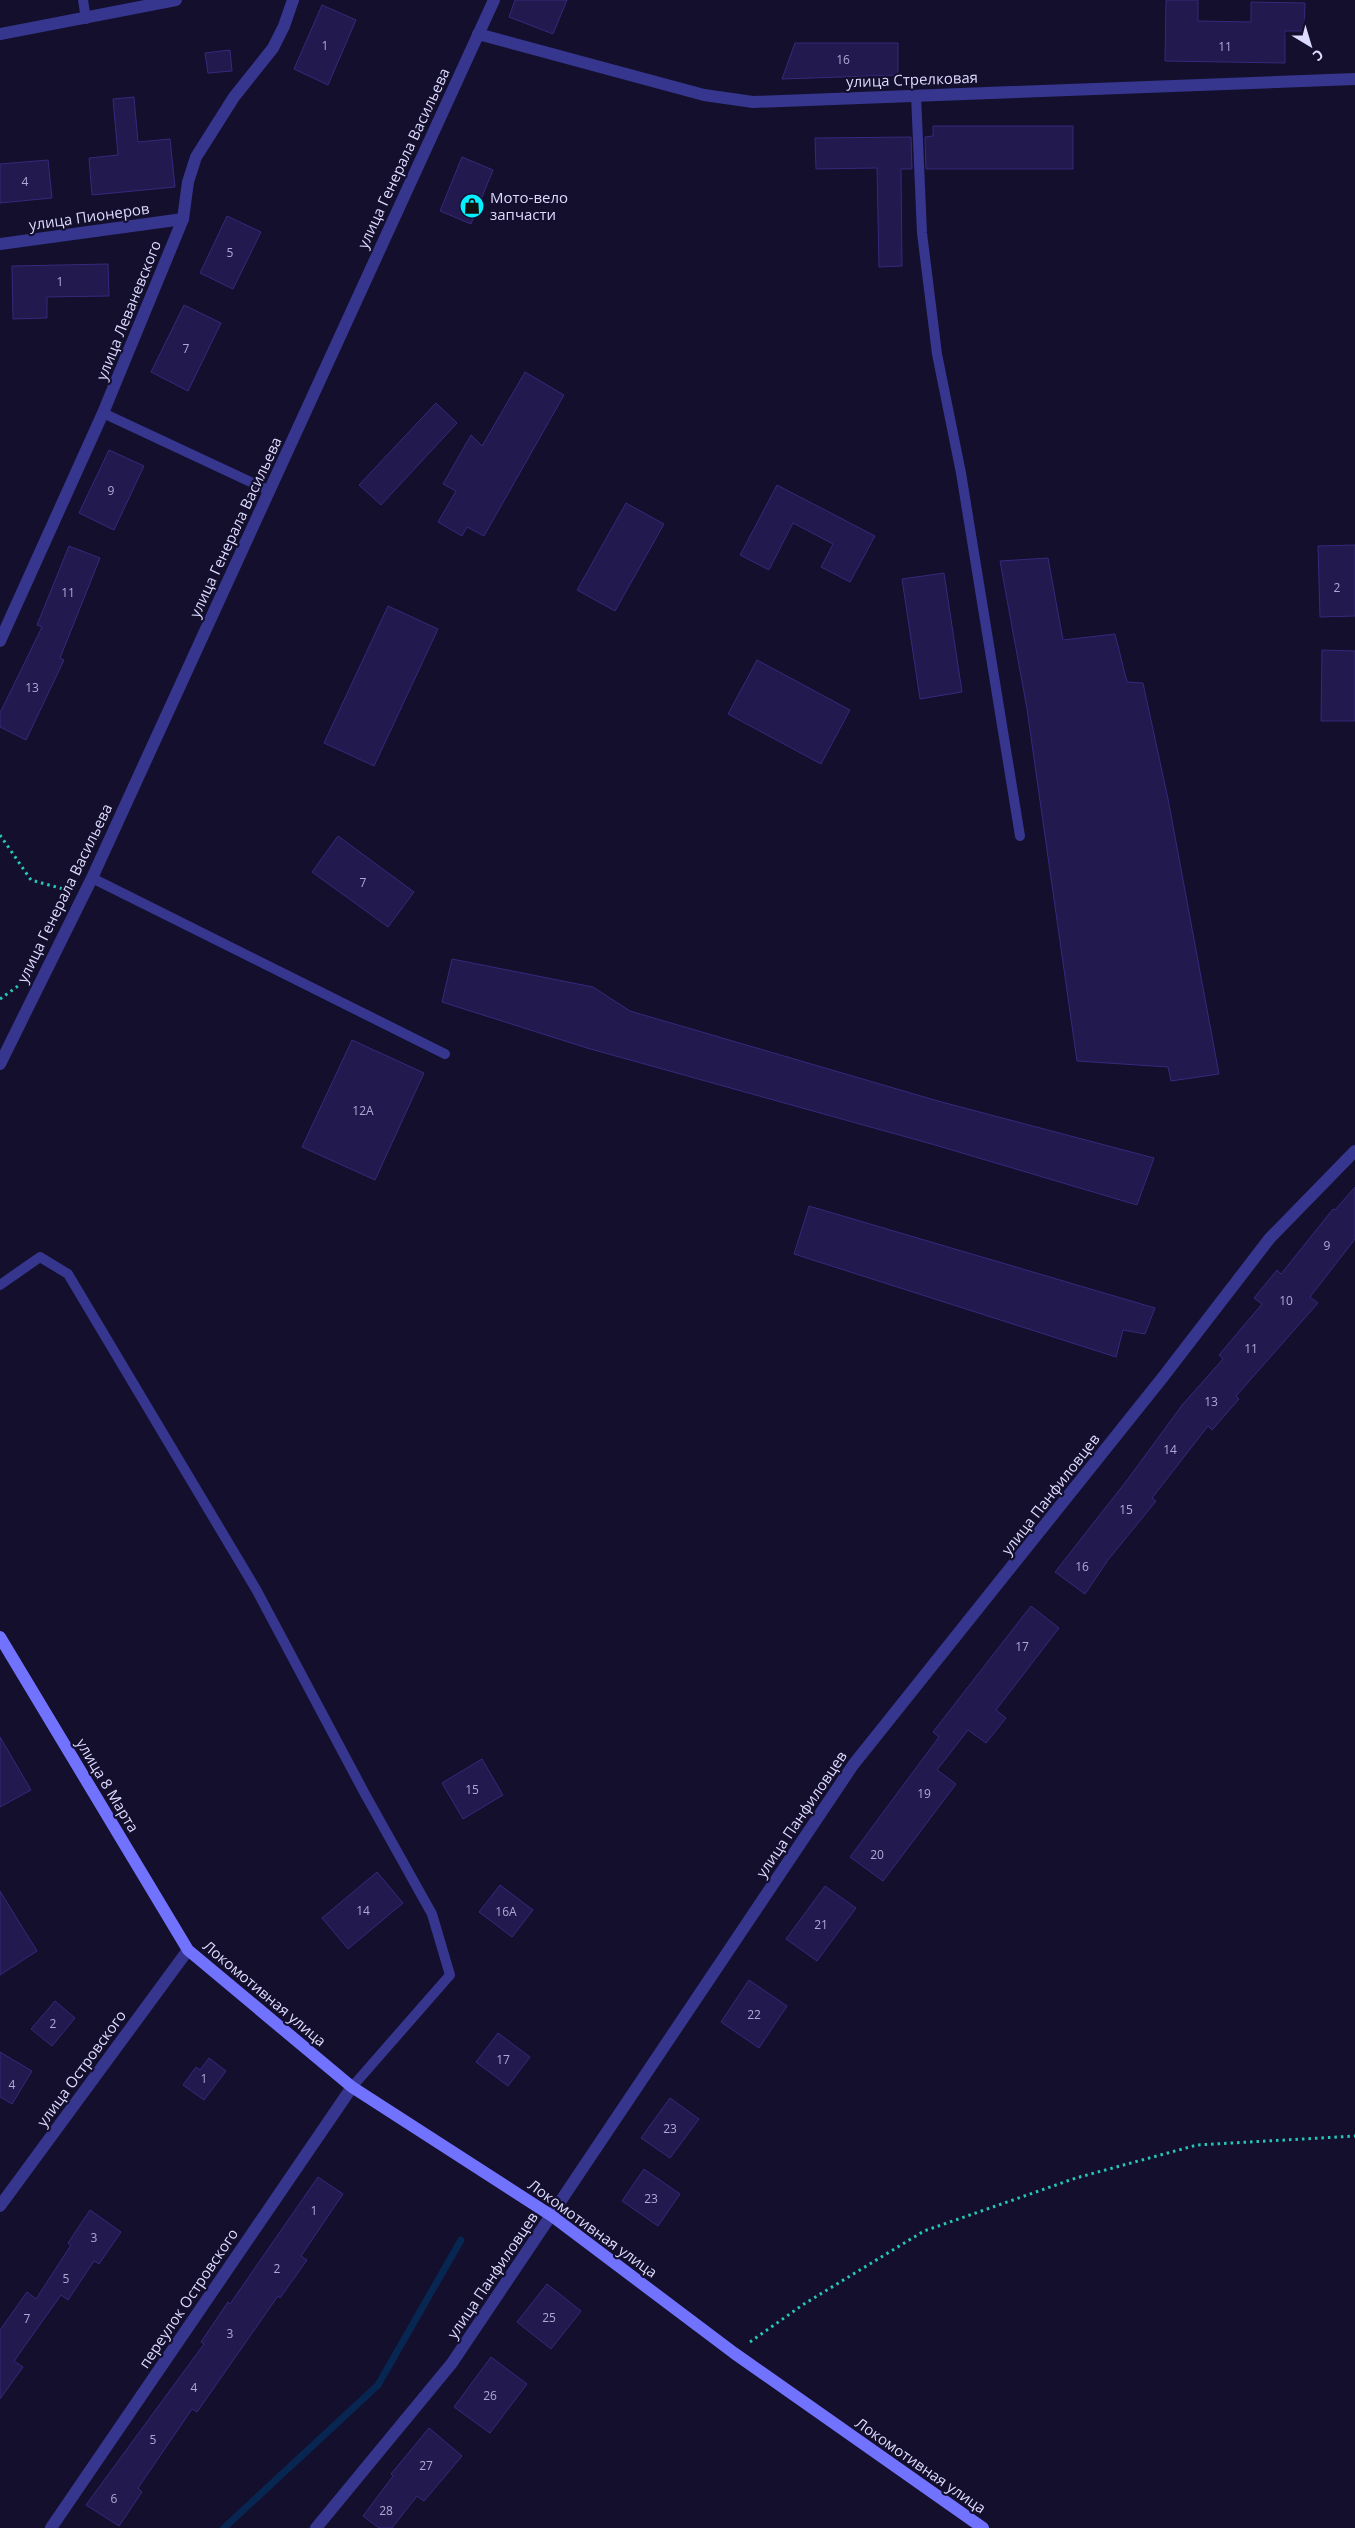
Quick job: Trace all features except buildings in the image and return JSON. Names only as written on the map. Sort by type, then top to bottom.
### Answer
[{"type":"main road","name":"улица 8 Марта","points":[[0,1637],[188,1950]]},
{"type":"main road","name":"Локомотивная улица","points":[[188,1950],[352,2087],[552,2216],[734,2353],[983,2528]]},
{"type":"street","points":[[0,34],[86,19],[176,0]]},
{"type":"street","name":"улица Леваневского","points":[[0,641],[103,413],[183,219],[188,182],[196,157],[234,97],[273,48],[284,26],[293,0]]},
{"type":"street","name":"улица Генерала Васильева","points":[[0,1064],[92,878],[494,0]]},
{"type":"street","name":"улица Стрелковая","points":[[478,34],[714,96],[753,102],[1355,79]]},
{"type":"street","name":"улица Пионеров","points":[[0,244],[183,219]]},
{"type":"street","name":"улица Панфиловцев","points":[[316,2528],[452,2363],[853,1764],[1163,1377],[1270,1238],[1355,1151]]},
{"type":"street","name":"улица Островского","points":[[0,2206],[188,1950]]},
{"type":"street","name":"переулок Островского","points":[[51,2528],[352,2087]]},
{"type":"lane","points":[[83,0],[86,19]]},
{"type":"lane","points":[[916,95],[922,233],[937,354],[961,473],[1020,836]]},
{"type":"lane","points":[[103,413],[270,491]]},
{"type":"lane","points":[[92,878],[445,1054]]},
{"type":"lane","points":[[0,1285],[40,1257],[68,1274],[257,1591],[365,1794],[432,1914],[450,1974],[352,2087]]},
{"type":"path","points":[[0,835],[31,880],[83,895]]},
{"type":"path","points":[[734,2353],[804,2304],[924,2231],[1076,2178],[1197,2145],[1355,2136]]},
{"type":"waterway","points":[[224,2528],[378,2385],[461,2240]]},
{"type":"place","name":"Мото-вело запчасти","points":[[472,206]]}]
